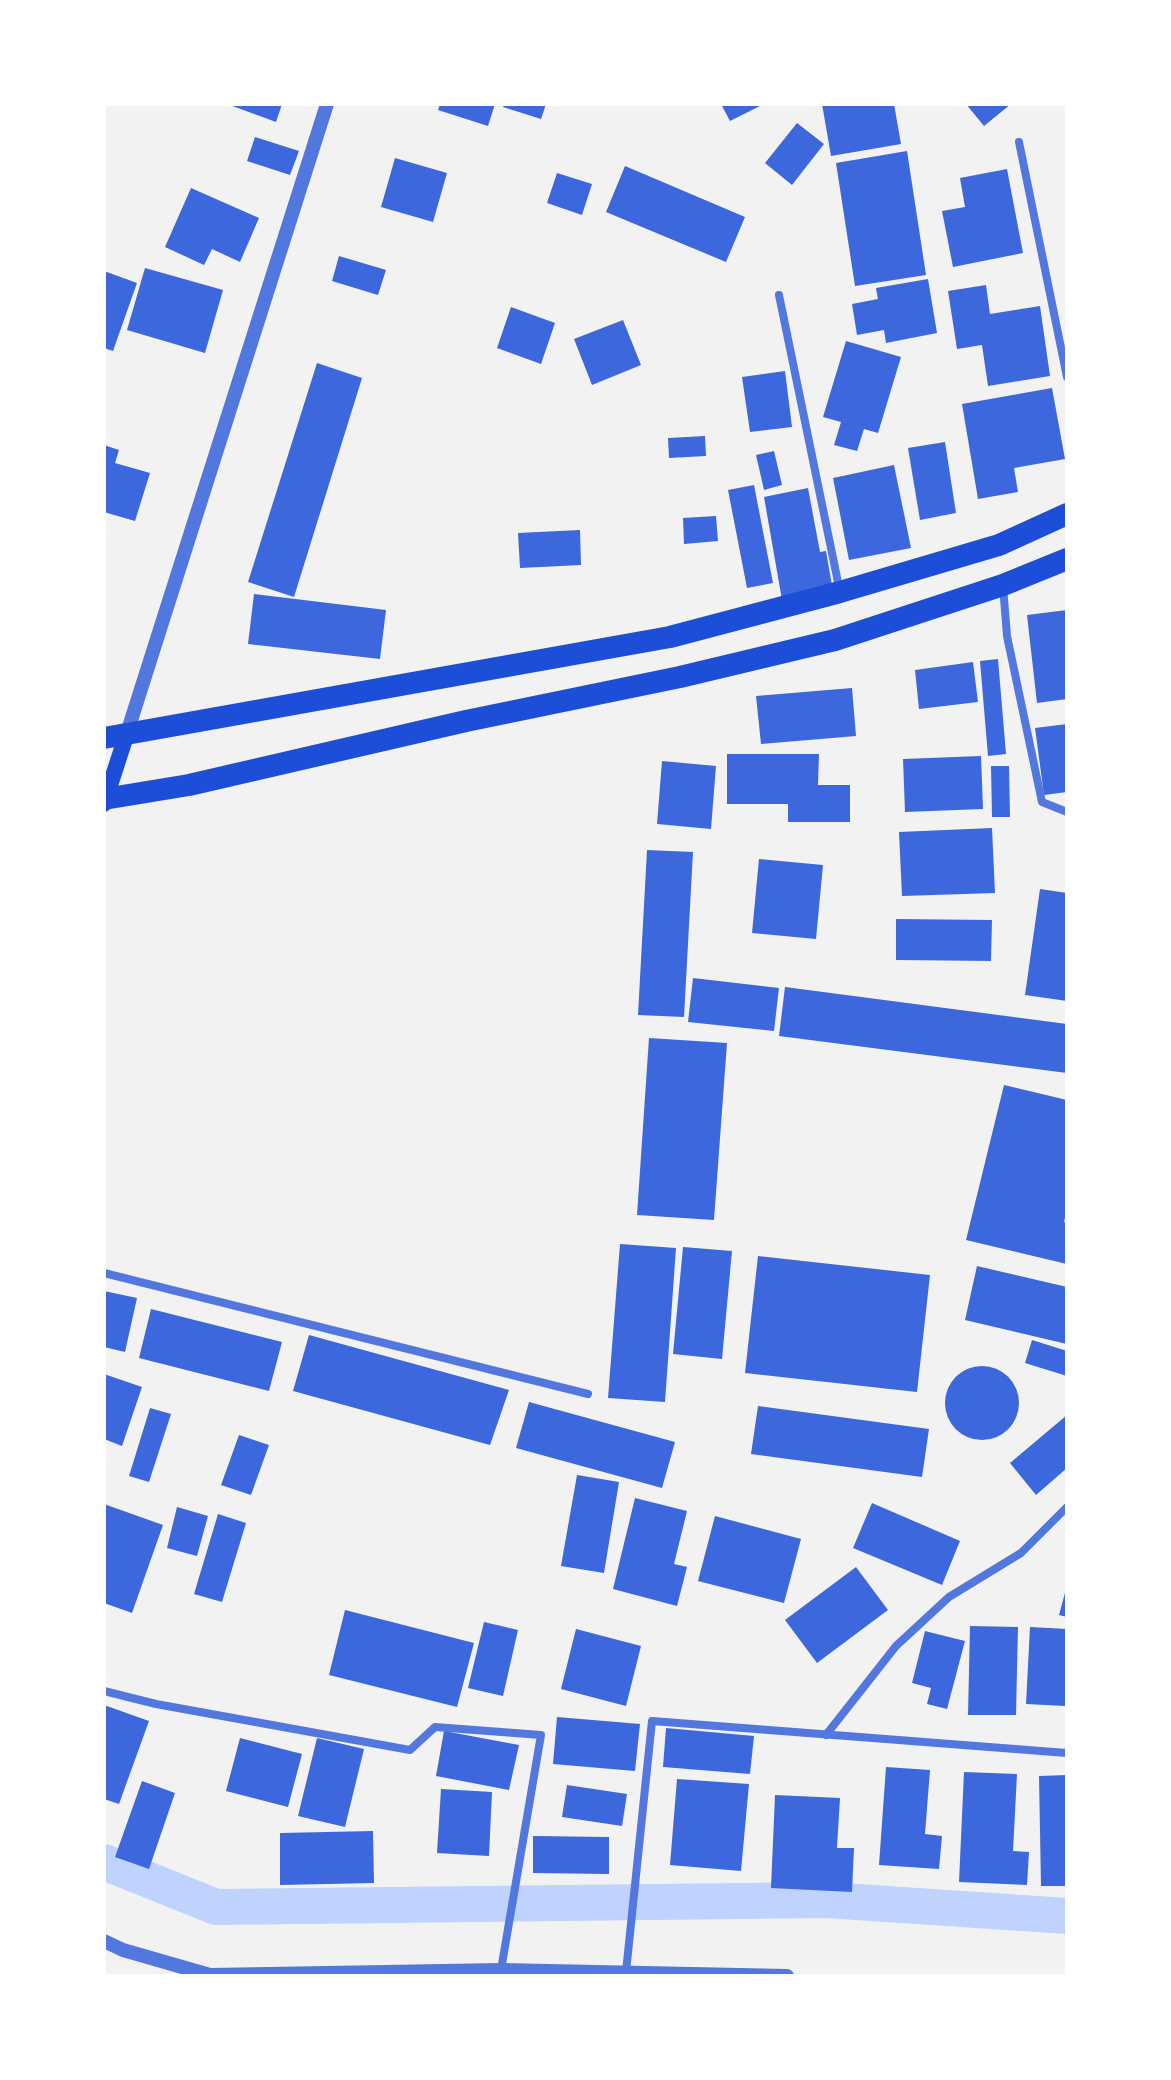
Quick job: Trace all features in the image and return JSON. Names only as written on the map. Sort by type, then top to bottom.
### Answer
[{"type":"highway","points":[[104,738],[670,637],[840,592],[999,545],[1067,514]]},
{"type":"highway","points":[[105,801],[680,677],[835,640],[1003,585],[1067,559]]},
{"type":"main road","points":[[105,801],[127,733]]},
{"type":"street","points":[[127,733],[327,104]]},
{"type":"street","points":[[1019,142],[1067,377]]},
{"type":"street","points":[[779,295],[840,592]]},
{"type":"street","points":[[1003,585],[1007,636],[1042,802],[1067,812]]},
{"type":"street","points":[[104,1273],[588,1394]]},
{"type":"street","points":[[826,1735],[896,1646],[949,1597],[1021,1553],[1067,1507]]},
{"type":"street","points":[[104,1691],[156,1704],[410,1750],[435,1727],[541,1735],[501,1970]]},
{"type":"street","points":[[626,1972],[652,1721],[1067,1753]]},
{"type":"street","points":[[104,1941],[123,1950],[210,1975],[501,1970],[787,1976]]},
{"type":"building","points":[[227,104],[282,104],[276,122]]},
{"type":"building","points":[[440,104],[495,104],[488,126],[438,110]]},
{"type":"building","points":[[504,104],[546,104],[541,119],[503,107]]},
{"type":"building","points":[[721,104],[764,104],[730,121]]},
{"type":"building","points":[[822,104],[894,104],[901,144],[831,156]]},
{"type":"building","points":[[966,104],[1011,104],[984,126]]},
{"type":"building","points":[[797,123],[824,144],[792,185],[765,163]]},
{"type":"building","points":[[255,137],[299,151],[290,175],[247,161]]},
{"type":"building","points":[[907,151],[926,275],[855,286],[836,163]]},
{"type":"building","points":[[395,158],[447,173],[433,222],[381,207]]},
{"type":"building","points":[[625,166],[745,217],[726,262],[606,212]]},
{"type":"building","points":[[1007,169],[1023,253],[953,267],[942,211],[965,207],[960,178]]},
{"type":"building","points":[[557,173],[592,184],[582,215],[547,203]]},
{"type":"building","points":[[191,188],[259,218],[240,262],[212,249],[204,265],[165,247]]},
{"type":"building","points":[[339,256],[386,270],[378,295],[332,281]]},
{"type":"building","points":[[145,268],[223,290],[205,353],[127,330]]},
{"type":"building","points":[[104,271],[137,283],[113,351],[104,348]]},
{"type":"building","points":[[928,279],[937,333],[886,343],[884,330],[857,335],[852,304],[878,299],[876,288]]},
{"type":"building","points":[[986,285],[990,314],[1040,306],[1050,376],[988,386],[982,345],[957,349],[948,291]]},
{"type":"building","points":[[511,307],[555,323],[541,364],[497,348]]},
{"type":"building","points":[[623,320],[641,365],[592,385],[574,339]]},
{"type":"building","points":[[846,341],[901,357],[878,433],[864,429],[857,451],[834,445],[841,422],[823,417]]},
{"type":"building","points":[[317,363],[362,378],[294,597],[248,582]]},
{"type":"building","points":[[785,371],[792,427],[750,432],[742,377]]},
{"type":"building","points":[[1052,388],[1065,459],[1014,468],[1018,492],[978,499],[962,404]]},
{"type":"building","points":[[705,436],[706,456],[669,458],[668,438]]},
{"type":"building","points":[[945,442],[956,513],[920,520],[908,448]]},
{"type":"building","points":[[104,445],[119,450],[115,463],[150,473],[135,521],[104,512]]},
{"type":"building","points":[[774,451],[782,485],[764,490],[756,455]]},
{"type":"building","points":[[894,465],[911,548],[849,560],[833,478]]},
{"type":"building","points":[[754,485],[773,583],[747,588],[728,490]]},
{"type":"building","points":[[808,488],[820,552],[826,551],[833,591],[782,600],[764,497]]},
{"type":"building","points":[[716,516],[718,541],[684,544],[683,518]]},
{"type":"building","points":[[580,530],[581,565],[520,568],[518,533]]},
{"type":"building","points":[[254,594],[386,610],[380,659],[248,644]]},
{"type":"building","points":[[1067,610],[1067,699],[1037,703],[1027,615]]},
{"type":"building","points":[[998,659],[1006,754],[988,756],[980,661]]},
{"type":"building","points":[[973,662],[978,702],[919,709],[915,670]]},
{"type":"building","points":[[852,688],[856,736],[761,744],[756,696]]},
{"type":"building","points":[[1067,724],[1067,792],[1044,795],[1035,728]]},
{"type":"building","points":[[727,754],[819,754],[818,785],[850,785],[850,822],[788,822],[788,804],[727,804]]},
{"type":"building","points":[[981,756],[983,809],[905,812],[903,759]]},
{"type":"building","points":[[662,761],[716,766],[711,829],[657,824]]},
{"type":"building","points":[[991,766],[1009,766],[1010,817],[992,817]]},
{"type":"building","points":[[992,828],[995,893],[902,896],[899,832]]},
{"type":"building","points":[[647,850],[693,852],[684,1017],[638,1015]]},
{"type":"building","points":[[759,859],[823,865],[816,939],[752,933]]},
{"type":"building","points":[[1040,889],[1067,893],[1067,1001],[1025,995]]},
{"type":"building","points":[[896,919],[992,920],[991,961],[896,960]]},
{"type":"building","points":[[693,978],[779,988],[774,1031],[688,1022]]},
{"type":"building","points":[[785,987],[1067,1024],[1067,1073],[779,1036]]},
{"type":"building","points":[[649,1038],[727,1043],[714,1220],[637,1215]]},
{"type":"building","points":[[1004,1085],[1067,1100],[1067,1209],[1064,1222],[1067,1223],[1067,1264],[966,1240]]},
{"type":"building","points":[[620,1244],[676,1248],[665,1402],[608,1398]]},
{"type":"building","points":[[683,1247],[732,1251],[722,1359],[673,1354]]},
{"type":"building","points":[[758,1256],[930,1275],[917,1392],[745,1373]]},
{"type":"building","points":[[977,1266],[1067,1287],[1067,1344],[965,1320]]},
{"type":"building","points":[[104,1291],[137,1298],[125,1352],[104,1347]]},
{"type":"building","points":[[151,1309],[282,1342],[269,1391],[139,1358]]},
{"type":"building","points":[[309,1335],[509,1390],[490,1445],[293,1391]]},
{"type":"building","points":[[1032,1340],[1067,1351],[1067,1376],[1025,1363]]},
{"type":"building","points":[[975,1366],[989,1366],[1003,1372],[1013,1382],[1019,1403],[1013,1424],[1003,1434],[989,1440],[975,1440],[961,1434],[951,1424],[945,1410],[945,1396],[951,1382],[961,1372]]},
{"type":"building","points":[[104,1374],[142,1387],[122,1446],[104,1439]]},
{"type":"building","points":[[529,1402],[675,1442],[662,1488],[516,1448]]},
{"type":"building","points":[[758,1406],[929,1429],[922,1477],[751,1454]]},
{"type":"building","points":[[150,1408],[171,1414],[149,1482],[129,1476]]},
{"type":"building","points":[[1067,1415],[1067,1468],[1036,1495],[1010,1463]]},
{"type":"building","points":[[239,1435],[269,1445],[251,1495],[221,1485]]},
{"type":"building","points":[[577,1475],[619,1482],[604,1573],[561,1566]]},
{"type":"building","points":[[635,1498],[687,1511],[674,1564],[687,1567],[677,1606],[613,1589]]},
{"type":"building","points":[[872,1503],[960,1541],[942,1585],[853,1548]]},
{"type":"building","points":[[104,1504],[163,1525],[132,1613],[104,1603]]},
{"type":"building","points":[[177,1507],[208,1516],[197,1556],[167,1548]]},
{"type":"building","points":[[218,1514],[246,1523],[222,1602],[194,1594]]},
{"type":"building","points":[[715,1516],[801,1539],[784,1603],[698,1581]]},
{"type":"building","points":[[856,1567],[888,1610],[817,1663],[785,1620]]},
{"type":"building","points":[[1067,1589],[1067,1617],[1059,1615]]},
{"type":"building","points":[[345,1610],[474,1643],[457,1707],[329,1675]]},
{"type":"building","points":[[484,1622],[518,1630],[503,1696],[468,1688]]},
{"type":"building","points":[[970,1626],[1018,1627],[1016,1715],[968,1715]]},
{"type":"building","points":[[1030,1627],[1067,1629],[1065,1706],[1026,1704]]},
{"type":"building","points":[[576,1629],[641,1646],[626,1706],[561,1689]]},
{"type":"building","points":[[925,1631],[965,1641],[947,1709],[927,1704],[931,1688],[912,1683]]},
{"type":"building","points":[[104,1705],[149,1721],[119,1804],[104,1799]]},
{"type":"building","points":[[557,1717],[640,1724],[635,1771],[553,1764]]},
{"type":"building","points":[[666,1728],[754,1736],[750,1774],[663,1767]]},
{"type":"building","points":[[444,1731],[519,1745],[509,1790],[436,1776]]},
{"type":"building","points":[[240,1738],[302,1754],[288,1807],[226,1791]]},
{"type":"building","points":[[317,1738],[364,1749],[345,1827],[298,1816]]},
{"type":"building","points":[[886,1767],[930,1770],[925,1834],[942,1836],[939,1869],[879,1865]]},
{"type":"building","points":[[964,1772],[1017,1774],[1013,1851],[1029,1852],[1027,1885],[959,1882]]},
{"type":"building","points":[[1067,1775],[1067,1886],[1041,1886],[1039,1776]]},
{"type":"building","points":[[677,1779],[749,1784],[741,1871],[670,1865]]},
{"type":"building","points":[[142,1781],[175,1793],[149,1869],[115,1857]]},
{"type":"building","points":[[567,1785],[627,1794],[622,1826],[562,1817]]},
{"type":"building","points":[[441,1789],[492,1792],[489,1856],[437,1853]]},
{"type":"building","points":[[775,1795],[840,1798],[837,1848],[854,1848],[852,1892],[771,1888]]},
{"type":"building","points":[[373,1831],[374,1883],[280,1885],[280,1833]]},
{"type":"building","points":[[533,1836],[609,1837],[609,1874],[533,1873]]},
{"type":"waterway","points":[[104,1862],[216,1907],[827,1900],[1067,1916]]}]
